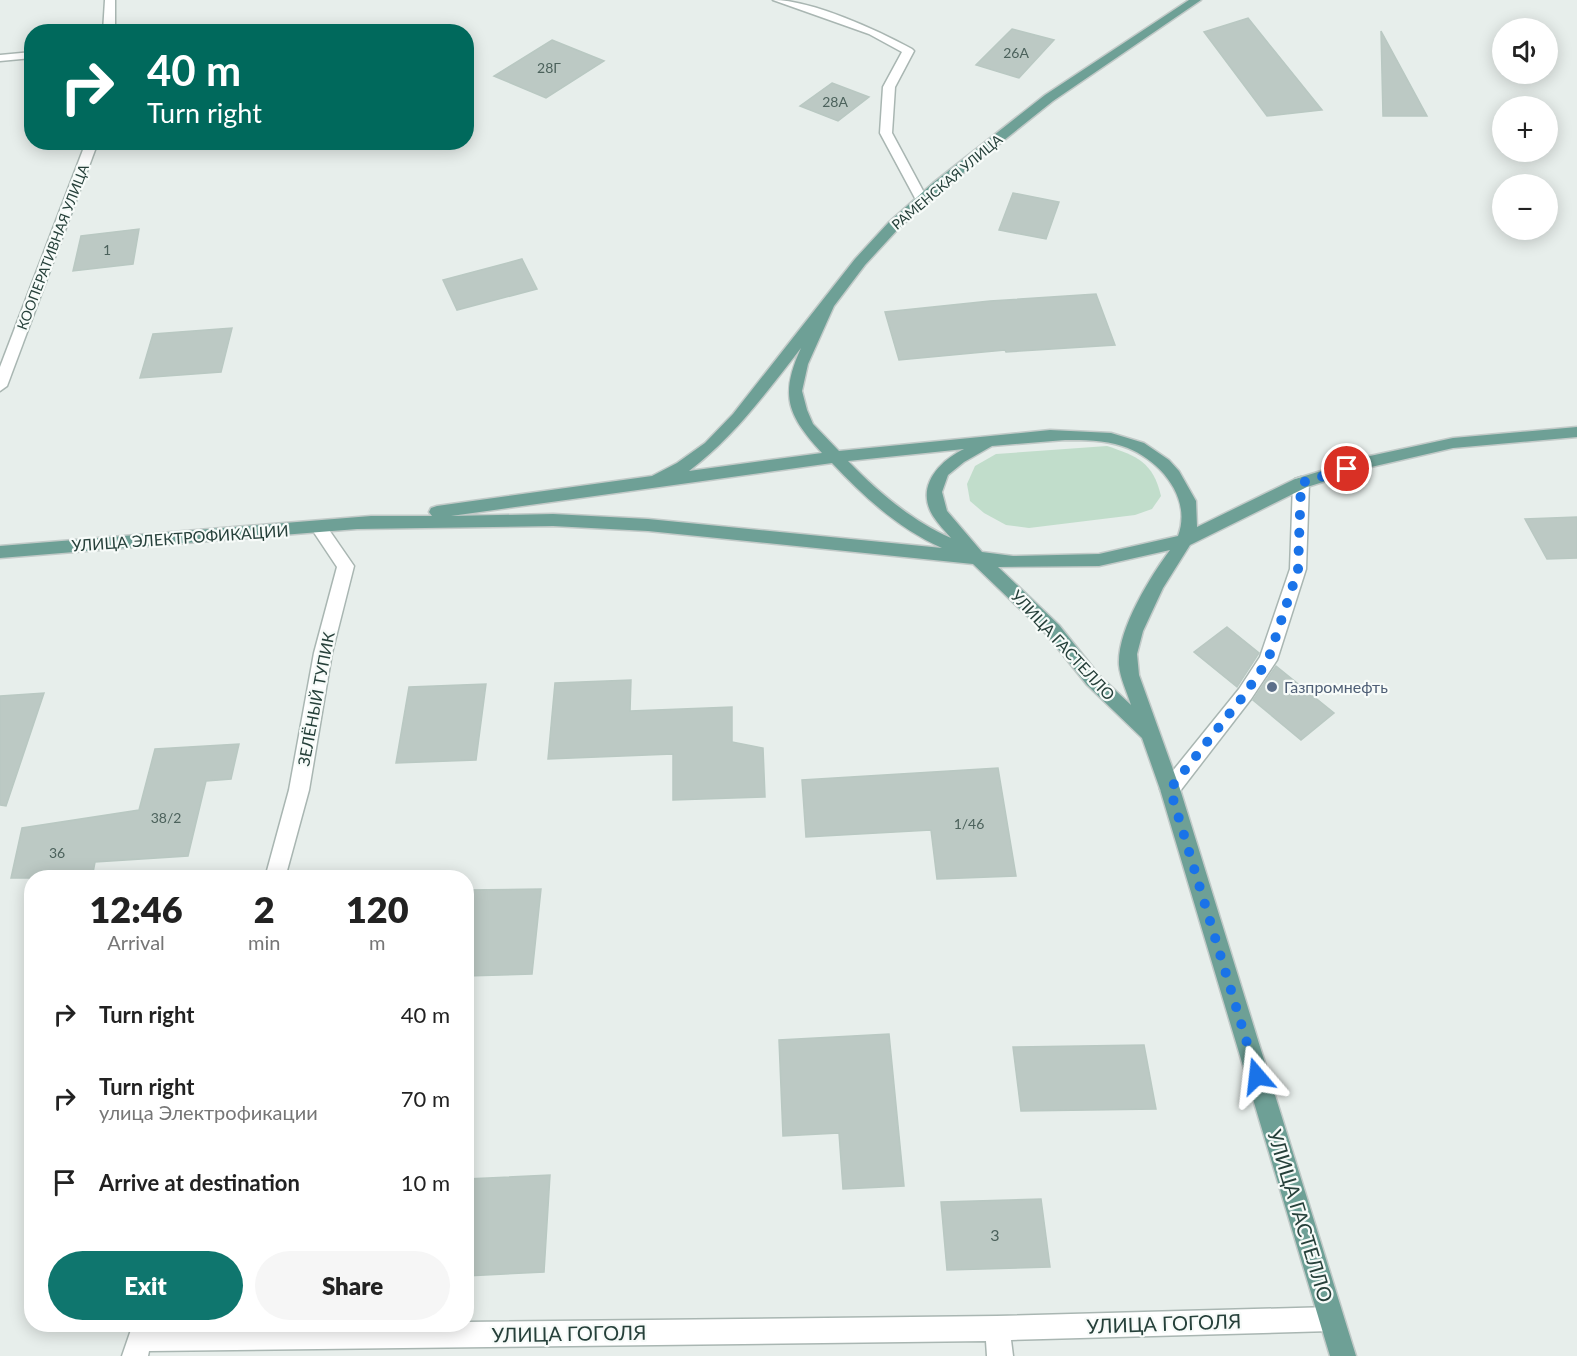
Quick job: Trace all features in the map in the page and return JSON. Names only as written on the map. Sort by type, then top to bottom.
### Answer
[{"type":"main road","name":"РАМЕНСКАЯ УЛИЦА","points":[[977,558],[928,535],[893,512],[807,427],[799,410],[795,391],[801,364],[827,305],[860,262],[894,225],[1050,98],[1196,0]]},
{"type":"main road","points":[[655,481],[683,467],[710,447],[738,418],[827,305]]},
{"type":"main road","points":[[360,524],[553,520],[648,525],[1013,562],[1099,560],[1186,540],[1301,483],[1370,462],[1453,443],[1577,432]]},
{"type":"main road","points":[[360,524],[836,457],[994,440],[1071,435],[1112,438],[1134,445],[1154,456],[1170,470],[1184,494],[1190,515],[1186,540]]},
{"type":"main road","points":[[977,558],[939,513],[934,492],[941,472],[958,458],[994,440]]},
{"type":"main road","name":"УЛИЦА ЭЛЕКТРОФИКАЦИИ","points":[[0,552],[360,524]]},
{"type":"main road","name":"УЛИЦА ГАСТЕЛЛО","points":[[1186,540],[1162,574],[1142,615],[1128,663],[1148,733],[1170,789],[1343,1356]]},
{"type":"main road","name":"УЛИЦА ГАСТЕЛЛО","points":[[977,558],[1053,630],[1093,680],[1148,733]]},
{"type":"street","points":[[109,24],[110,0]]},
{"type":"street","points":[[778,0],[873,32],[908,51],[889,87],[886,133],[922,200]]},
{"type":"street","points":[[0,58],[24,56]]},
{"type":"street","name":"КООПЕРАТИВНАЯ УЛИЦА","points":[[0,386],[89,150]]},
{"type":"street","points":[[1170,789],[1245,694],[1268,660],[1298,570],[1301,483]]},
{"type":"street","name":"ЗЕЛЁНЫЙ ТУПИК","points":[[277,870],[299,790],[323,653],[346,566],[319,528]]},
{"type":"street","name":"УЛИЦА ГОГОЛЯ","points":[[141,1340],[997,1328],[1331,1319]]},
{"type":"street","points":[[997,1328],[999,1356]]},
{"type":"green space","points":[[1107,446],[1135,457],[1153,475],[1161,496],[1152,509],[1135,515],[1029,528],[1006,525],[984,513],[970,501],[967,484],[975,466],[996,454]]},
{"type":"building","points":[[1248,18],[1322,110],[1267,116],[1204,32]]},
{"type":"building","points":[[1012,29],[1054,40],[1019,78],[976,65]]},
{"type":"building","points":[[1381,31],[1427,116],[1383,116]]},
{"type":"building","points":[[552,40],[604,61],[546,98],[494,76]]},
{"type":"building","points":[[832,83],[869,97],[838,121],[800,106]]},
{"type":"building","points":[[1013,193],[1059,202],[1046,239],[999,230]]},
{"type":"building","points":[[139,229],[133,264],[73,271],[81,236]]},
{"type":"building","points":[[522,259],[537,289],[457,310],[443,280]]},
{"type":"building","points":[[1096,294],[1115,345],[1006,352],[1005,350],[899,360],[885,312],[990,301]]},
{"type":"building","points":[[232,328],[221,372],[140,378],[153,334]]},
{"type":"building","points":[[1577,517],[1577,558],[1547,559],[1525,519]]},
{"type":"building","points":[[1227,627],[1259,653],[1237,687],[1194,652]]},
{"type":"building","points":[[1276,666],[1334,713],[1301,740],[1253,700]]},
{"type":"building","points":[[631,680],[630,711],[732,707],[732,742],[763,748],[765,797],[673,800],[673,754],[548,759],[555,683]]},
{"type":"building","points":[[486,684],[476,760],[396,763],[409,687]]},
{"type":"building","points":[[44,693],[6,806],[0,805],[0,696]]},
{"type":"building","points":[[239,744],[231,779],[206,781],[188,856],[95,862],[94,870],[24,870],[24,878],[11,878],[22,828],[139,810],[155,749]]},
{"type":"building","points":[[998,768],[1016,876],[937,879],[931,830],[806,837],[802,780]]},
{"type":"building","points":[[541,889],[532,974],[474,976],[474,890]]},
{"type":"building","points":[[889,1034],[904,1186],[843,1189],[839,1133],[783,1136],[779,1040]]},
{"type":"building","points":[[1144,1045],[1156,1109],[1021,1111],[1013,1047]]},
{"type":"building","points":[[550,1175],[544,1272],[474,1276],[474,1179]]},
{"type":"building","points":[[1041,1199],[1050,1267],[947,1270],[941,1202]]},
{"type":"place","name":"Газпромнефть","points":[[1272,687]]},
{"type":"route","points":[[1257,1076],[1170,789],[1245,694],[1268,660],[1298,570],[1301,483],[1347,469]]}]
